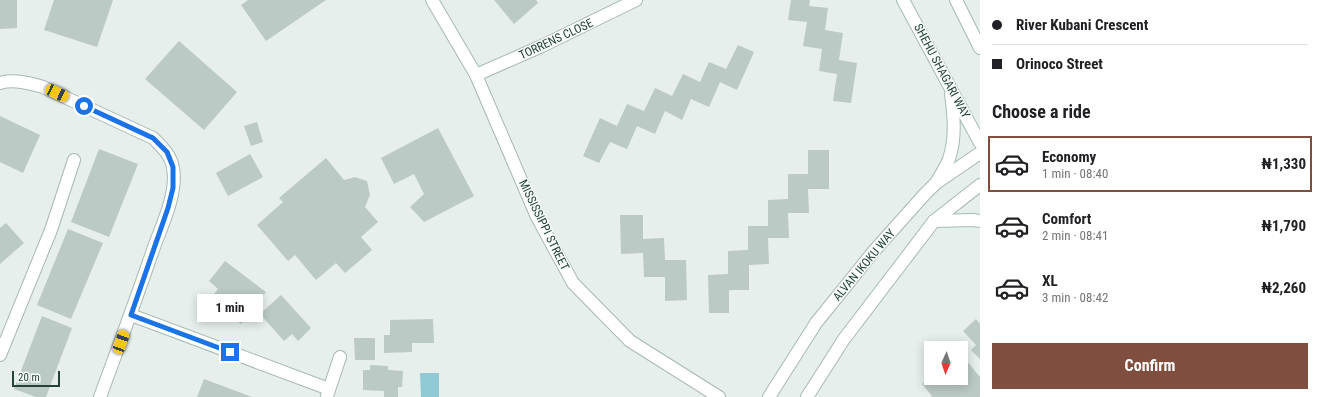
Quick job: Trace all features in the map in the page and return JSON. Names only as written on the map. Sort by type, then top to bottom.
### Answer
[{"type":"street","name":"MISSISSIPPI STREET","points":[[432,0],[476,75],[537,217],[573,283],[630,341],[719,397]]},
{"type":"street","name":"TORRENS CLOSE","points":[[476,75],[542,46],[636,0]]},
{"type":"street","name":"SHEHU SHAGARI WAY","points":[[903,0],[980,143]]},
{"type":"street","points":[[956,0],[980,48]]},
{"type":"street","points":[[0,83],[8,81],[26,82],[43,87],[153,138],[167,152],[173,167],[173,188],[168,208],[131,315],[100,397]]},
{"type":"street","points":[[936,183],[948,160],[953,144],[954,115],[950,87]]},
{"type":"street","name":"ALVAN IKOKU WAY","points":[[769,397],[816,323],[874,251],[936,183],[980,153]]},
{"type":"street","points":[[0,355],[51,230],[74,160]]},
{"type":"street","points":[[807,397],[844,339],[934,221],[980,184]]},
{"type":"street","points":[[934,221],[980,221]]},
{"type":"street","points":[[131,315],[328,393],[340,357]]},
{"type":"water","points":[[420,373],[439,373],[439,397],[421,397]]},
{"type":"building","points":[[0,0],[17,0],[17,28],[0,29]]},
{"type":"building","points":[[54,0],[113,0],[97,47],[44,30]]},
{"type":"building","points":[[248,0],[326,0],[266,41],[241,5]]},
{"type":"building","points":[[494,0],[536,0],[538,3],[514,24]]},
{"type":"building","points":[[791,0],[810,0],[809,6],[828,8],[825,30],[843,33],[839,60],[857,63],[851,103],[833,101],[837,74],[819,71],[822,49],[803,46],[807,22],[788,20]]},
{"type":"building","points":[[179,41],[237,92],[204,130],[145,79]]},
{"type":"building","points":[[738,45],[754,52],[737,90],[720,82],[709,107],[691,99],[682,120],[665,111],[655,134],[637,126],[627,149],[610,142],[599,163],[583,156],[600,118],[617,126],[627,104],[644,111],[655,88],[672,96],[683,74],[700,82],[709,62],[726,69]]},
{"type":"building","points":[[0,116],[40,135],[23,173],[0,162]]},
{"type":"building","points":[[257,122],[263,142],[251,146],[244,126]]},
{"type":"building","points":[[438,128],[474,196],[424,222],[410,207],[424,194],[414,174],[394,184],[381,158]]},
{"type":"building","points":[[99,149],[138,164],[109,237],[71,222]]},
{"type":"building","points":[[808,150],[829,150],[829,189],[808,189],[809,213],[788,213],[789,238],[768,238],[769,264],[749,265],[749,290],[729,290],[729,313],[709,313],[708,275],[728,274],[728,251],[748,250],[748,226],[768,226],[768,200],[788,199],[788,174],[808,174]]},
{"type":"building","points":[[250,154],[263,177],[228,196],[216,173]]},
{"type":"building","points":[[326,158],[344,180],[355,177],[367,181],[370,195],[365,207],[378,222],[361,237],[372,250],[345,273],[336,263],[316,280],[295,255],[288,261],[257,225],[283,202],[279,198]]},
{"type":"building","points":[[620,215],[643,215],[643,239],[664,238],[665,260],[686,260],[687,300],[665,301],[665,277],[644,277],[643,253],[621,254]]},
{"type":"building","points":[[6,223],[24,243],[0,264],[0,228]]},
{"type":"building","points":[[68,229],[103,243],[71,319],[37,305]]},
{"type":"building","points":[[225,261],[266,292],[241,324],[209,300],[218,289],[209,281]]},
{"type":"building","points":[[281,295],[311,328],[298,341],[292,334],[284,341],[260,314]]},
{"type":"building","points":[[42,316],[72,328],[46,397],[36,397],[14,389]]},
{"type":"building","points":[[433,319],[434,343],[412,343],[412,352],[384,353],[384,335],[390,335],[390,320]]},
{"type":"building","points":[[976,319],[980,324],[980,359],[971,350],[976,345],[963,331]]},
{"type":"building","points":[[354,338],[375,338],[375,360],[355,360]]},
{"type":"building","points":[[968,362],[980,377],[980,396],[930,397],[932,396],[922,384],[924,382],[924,385],[968,385]]},
{"type":"building","points":[[370,365],[388,366],[388,370],[403,371],[402,387],[398,387],[398,397],[384,397],[384,391],[363,390],[363,370],[370,370]]},
{"type":"building","points":[[204,379],[252,397],[197,397]]},
{"type":"route","points":[[84,106],[153,138],[167,152],[173,167],[173,188],[168,208],[131,315],[230,352]]}]
